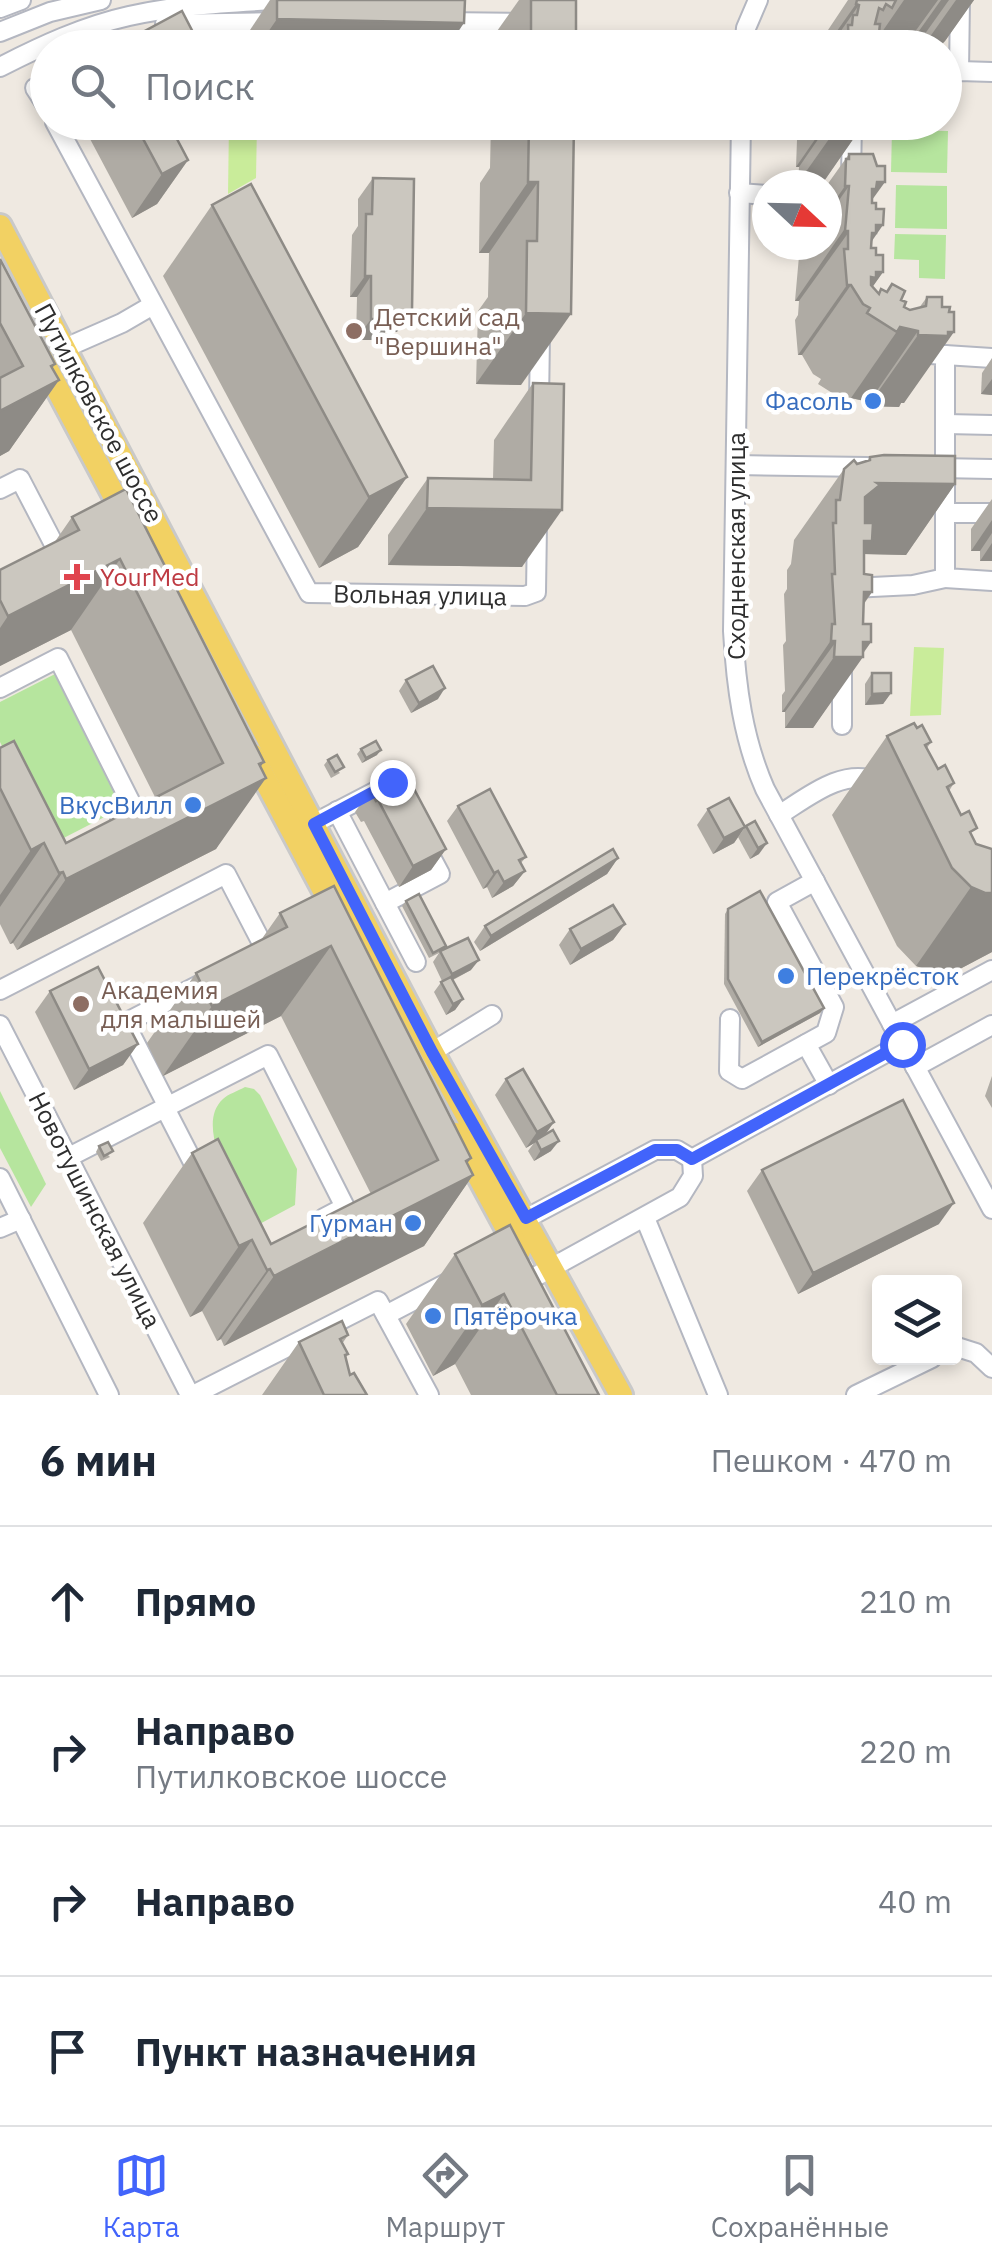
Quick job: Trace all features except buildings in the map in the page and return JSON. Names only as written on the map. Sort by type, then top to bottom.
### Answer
[{"type":"main road","name":"Путилковское шоссе","points":[[0,226],[314,824],[517,1223]]},
{"type":"main road","name":"Путилковское шоссе","points":[[28,334],[138,541]]},
{"type":"main road","name":"Путилковское шоссе","points":[[184,627],[543,1272],[621,1395]]},
{"type":"main road","name":"Путилковское шоссе","points":[[543,1272],[596,1395]]},
{"type":"street","points":[[0,8],[21,0]]},
{"type":"street","points":[[0,32],[50,12],[101,0]]},
{"type":"street","points":[[81,30],[129,16],[193,5],[275,0]]},
{"type":"street","points":[[746,30],[758,0]]},
{"type":"street","points":[[957,30],[960,0]]},
{"type":"street","points":[[149,30],[178,21],[293,22]]},
{"type":"street","points":[[428,22],[543,23],[543,30]]},
{"type":"street","points":[[0,67],[30,53]]},
{"type":"street","points":[[962,74],[992,72]]},
{"type":"street","name":"Вольная улица","points":[[65,140],[309,593],[525,596],[536,592],[537,514]]},
{"type":"street","name":"Сходненская улица","points":[[740,140],[735,666],[748,745],[779,815],[992,1209]]},
{"type":"street","points":[[850,198],[852,140]]},
{"type":"street","points":[[739,193],[752,194]]},
{"type":"street","points":[[65,348],[122,324],[153,304]]},
{"type":"street","points":[[539,416],[540,318]]},
{"type":"street","points":[[890,353],[992,358]]},
{"type":"street","points":[[945,578],[946,513],[937,468],[946,424],[946,356]]},
{"type":"street","points":[[946,424],[992,425]]},
{"type":"street","points":[[736,465],[892,468]]},
{"type":"street","points":[[937,468],[992,469]]},
{"type":"street","points":[[0,489],[20,479],[58,552],[29,567]]},
{"type":"street","points":[[946,513],[992,513]]},
{"type":"street","points":[[843,614],[851,588],[914,585],[945,578],[992,581]]},
{"type":"street","points":[[842,651],[842,726]]},
{"type":"street","points":[[0,688],[58,658],[136,812],[105,828]]},
{"type":"street","points":[[779,815],[843,779],[866,777],[884,784],[892,800]]},
{"type":"street","points":[[314,824],[392,782],[400,798]]},
{"type":"street","points":[[337,812],[416,962]]},
{"type":"street","points":[[385,903],[440,874],[416,828]]},
{"type":"street","points":[[0,990],[226,874],[266,951],[248,960]]},
{"type":"street","points":[[730,1019],[729,1071],[742,1079],[826,1032],[834,1007],[777,902],[814,881]]},
{"type":"street","points":[[892,1024],[992,970]]},
{"type":"street","points":[[208,1192],[125,1023],[213,978]]},
{"type":"street","points":[[432,1052],[492,1015]]},
{"type":"street","name":"Новотушинская улица","points":[[0,1024],[192,1395]]},
{"type":"street","points":[[915,1066],[992,1026]]},
{"type":"street","points":[[806,1044],[829,1084]]},
{"type":"street","points":[[692,1159],[902,1044]]},
{"type":"street","points":[[67,1158],[268,1056],[345,1207],[311,1225]]},
{"type":"street","points":[[517,1223],[655,1150],[677,1150],[692,1159]]},
{"type":"street","points":[[543,1272],[665,1208],[688,1187],[693,1176],[692,1159]]},
{"type":"street","points":[[0,1178],[109,1395]]},
{"type":"street","points":[[645,1218],[718,1395]]},
{"type":"street","points":[[0,1228],[22,1219]]},
{"type":"street","points":[[386,1315],[451,1281]]},
{"type":"street","points":[[192,1395],[298,1353],[378,1301],[428,1395]]},
{"type":"street","points":[[962,1349],[976,1353],[992,1368]]},
{"type":"street","points":[[856,1395],[918,1365]]},
{"type":"green space","points":[[229,140],[257,140],[256,178],[228,194]]},
{"type":"green space","points":[[892,140],[948,140],[947,173],[891,172]]},
{"type":"green space","points":[[896,185],[947,186],[947,229],[895,228]]},
{"type":"green space","points":[[895,234],[946,235],[945,279],[919,278],[919,260],[894,259]]},
{"type":"green space","points":[[914,647],[944,648],[941,715],[910,716]]},
{"type":"green space","points":[[57,673],[124,807],[52,844],[0,742],[0,702]]},
{"type":"green space","points":[[245,1087],[260,1095],[297,1169],[295,1205],[254,1227],[222,1163],[213,1127],[215,1111],[223,1099]]},
{"type":"green space","points":[[0,1091],[46,1184],[31,1207],[0,1148]]},
{"type":"place","name":"Детский сад \"Вершина\"","points":[[354,331]]},
{"type":"place","name":"Фасоль","points":[[873,401]]},
{"type":"place","name":"YourMed","points":[[77,577]]},
{"type":"place","name":"ВкусВилл","points":[[193,805]]},
{"type":"place","name":"Перекрёсток","points":[[786,976]]},
{"type":"place","name":"Академия для малышей","points":[[81,1004]]},
{"type":"place","name":"Гурман","points":[[413,1223]]},
{"type":"place","name":"Пятёрочка","points":[[433,1316]]},
{"type":"route","points":[[392,782],[314,824],[432,1052],[526,1218],[655,1150],[677,1150],[692,1159],[902,1044]]}]
